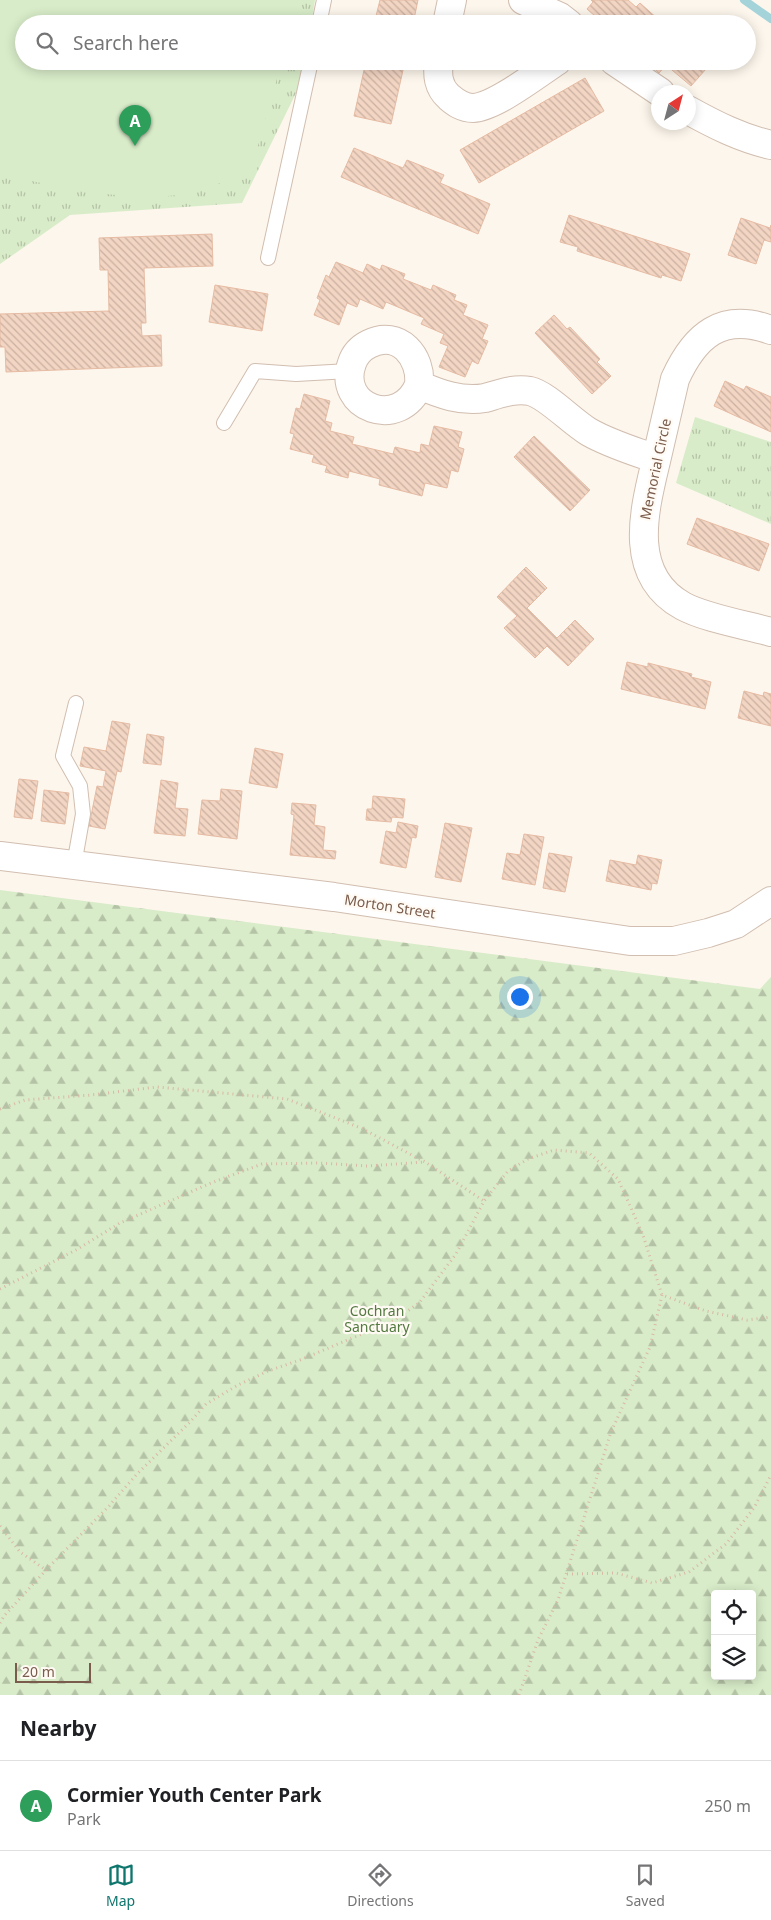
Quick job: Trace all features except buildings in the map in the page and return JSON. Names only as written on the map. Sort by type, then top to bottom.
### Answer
[{"type":"street","points":[[449,15],[452,0]]},
{"type":"street","points":[[523,0],[556,15]]},
{"type":"street","points":[[438,70],[439,84],[444,92],[458,104],[474,108],[499,98],[543,70]]},
{"type":"street","points":[[627,70],[651,86]]},
{"type":"street","points":[[696,115],[718,127],[754,141],[771,145]]},
{"type":"street","name":"Memorial Circle","points":[[771,330],[750,324],[726,324],[701,339],[682,363],[675,379],[656,460],[648,497],[643,539],[648,563],[661,588],[677,602],[696,611],[771,632]]},
{"type":"street","points":[[380,340],[395,342],[408,350],[413,356],[419,370],[418,385],[416,392],[406,404],[393,410],[378,410],[364,404],[353,393],[349,371],[354,356],[365,346],[380,340]]},
{"type":"street","points":[[418,385],[440,394],[470,400],[517,390],[530,391],[540,396],[589,432],[656,460]]},
{"type":"street","name":"Morton Street","points":[[0,856],[334,897],[630,941],[674,941],[708,933],[736,924],[771,901]]},
{"type":"lane","points":[[321,15],[324,0]]},
{"type":"lane","points":[[268,258],[309,70]]},
{"type":"lane","points":[[224,423],[255,370],[296,374],[349,371]]},
{"type":"lane","points":[[74,865],[82,814],[80,786],[63,756],[76,703]]},
{"type":"path","points":[[0,1109],[25,1100],[157,1087],[287,1099],[361,1128],[425,1162],[484,1201]]},
{"type":"path","points":[[0,1623],[4,1616],[46,1570],[206,1404],[253,1378],[395,1320],[420,1303],[456,1254],[484,1201],[508,1171],[528,1159],[554,1150],[589,1153],[618,1179],[643,1235],[662,1295],[650,1347],[611,1432],[558,1600],[538,1640],[519,1695]]},
{"type":"path","points":[[0,1289],[76,1250],[120,1223],[212,1182],[262,1164],[319,1163],[368,1166],[425,1162]]},
{"type":"path","points":[[662,1295],[722,1315],[747,1320],[771,1318]]},
{"type":"path","points":[[567,1574],[616,1573],[652,1583],[689,1572],[726,1544],[754,1508],[771,1475]]},
{"type":"path","points":[[0,1526],[20,1552],[46,1570]]},
{"type":"green space","points":[[0,0],[315,0],[312,15],[15,15],[15,70],[301,70],[298,89],[242,203],[70,215],[0,264]]},
{"type":"green space","points":[[0,0],[299,0],[295,15],[15,15],[15,70],[279,70],[251,170],[196,193],[149,198],[83,192],[0,173]]},
{"type":"green space","points":[[695,417],[771,442],[771,524],[676,483]]},
{"type":"green space","name":"Cochran Sanctuary","points":[[0,890],[760,989],[771,977],[771,1695],[0,1695]]},
{"type":"waterway","points":[[744,0],[771,19]]},
{"type":"place","name":"Cormier Youth Center Park","points":[[135,146]]}]
